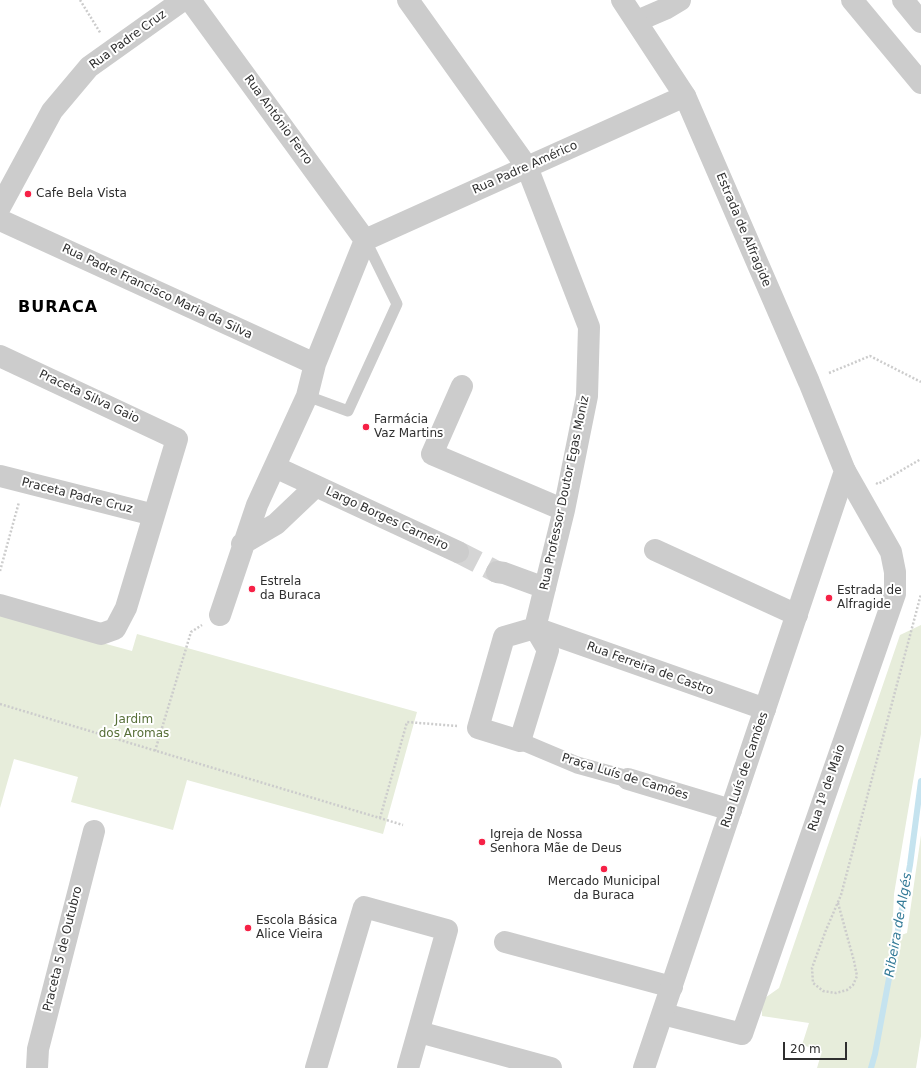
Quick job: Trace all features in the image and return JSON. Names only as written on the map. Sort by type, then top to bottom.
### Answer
[{"type":"street","name":"Rua Padre Cruz","points":[[0,207],[52,111],[89,67],[183,0]]},
{"type":"street","name":"Rua António Ferro","points":[[190,0],[365,240]]},
{"type":"street","name":"Rua Professor Doutor Egas Moniz","points":[[408,0],[527,167],[590,327],[587,396],[564,510],[535,628]]},
{"type":"street","name":"Estrada de Alfragide","points":[[622,0],[685,96],[809,382],[844,471]]},
{"type":"street","points":[[629,0],[637,21],[660,12],[680,0]]},
{"type":"street","points":[[852,0],[921,83]]},
{"type":"street","points":[[903,0],[921,22]]},
{"type":"street","name":"Rua Padre Américo","points":[[365,240],[685,96]]},
{"type":"street","name":"Rua Padre Francisco Maria da Silva","points":[[0,220],[315,364]]},
{"type":"street","points":[[220,615],[242,544],[257,505],[307,396],[315,364],[365,240]]},
{"type":"street","name":"Praceta Silva Gaio","points":[[0,356],[177,439],[154,515]]},
{"type":"street","points":[[462,386],[432,454],[564,510]]},
{"type":"street","name":"Largo Borges Carneiro","points":[[275,467],[458,552]]},
{"type":"street","name":"Rua Luís de Camões","points":[[644,1068],[844,471]]},
{"type":"street","name":"Rua 1º de Maio","points":[[662,1014],[742,1034],[895,594],[895,572],[891,552],[844,471]]},
{"type":"street","name":"Praceta Padre Cruz","points":[[0,476],[154,515]]},
{"type":"street","name":"Largo Borges Carneiro","points":[[242,544],[276,524],[316,486]]},
{"type":"street","points":[[0,605],[101,634],[115,629],[126,608],[154,515]]},
{"type":"street","points":[[655,550],[797,615]]},
{"type":"street","points":[[497,572],[504,573],[545,588]]},
{"type":"street","points":[[535,628],[548,650],[520,741],[478,728],[504,637],[535,628]]},
{"type":"street","name":"Rua Ferreira de Castro","points":[[535,628],[765,710]]},
{"type":"street","name":"Praça Luís de Camões","points":[[520,741],[577,765],[731,810]]},
{"type":"street","name":"Praceta 5 de Outubro","points":[[37,1068],[38,1049],[94,831]]},
{"type":"street","points":[[316,1068],[364,907],[447,930],[408,1068]]},
{"type":"street","points":[[505,942],[672,987]]},
{"type":"street","points":[[419,1032],[551,1068]]},
{"type":"lane","points":[[307,396],[348,411],[397,304],[365,240]]},
{"type":"path","points":[[80,0],[112,51]]},
{"type":"path","points":[[809,382],[870,356],[921,382]]},
{"type":"path","points":[[844,471],[878,484],[921,459]]},
{"type":"path","points":[[0,571],[24,482]]},
{"type":"path","points":[[838,903],[857,976],[853,985],[847,990],[836,992],[823,991],[813,983],[812,968],[843,887],[921,594]]},
{"type":"path","points":[[155,751],[191,632],[220,615]]},
{"type":"path","points":[[0,704],[403,825]]},
{"type":"path","points":[[380,818],[407,722],[478,728]]},
{"type":"green space","name":"Jardim dos Aromas","points":[[0,615],[132,651],[137,634],[417,712],[383,834],[187,780],[173,830],[71,802],[78,777],[14,759],[0,808]]},
{"type":"green space","points":[[921,625],[921,734],[894,894],[892,938],[907,933],[921,835],[921,1036],[916,1068],[817,1068],[822,1051],[802,1045],[809,1023],[762,1016],[762,1000],[779,988],[900,635]]},
{"type":"waterway","name":"Ribeira de Algés","points":[[871,1068],[875,1054],[910,865],[921,781]]},
{"type":"tunnel","points":[[458,552],[497,572]]},
{"type":"place","name":"Cafe Bela Vista","points":[[28,194]]},
{"type":"place","name":"Farmácia Vaz Martins","points":[[366,427]]},
{"type":"place","name":"Estrela da Buraca","points":[[252,589]]},
{"type":"place","name":"Estrada de Alfragide","points":[[829,598]]},
{"type":"place","name":"Igreja de Nossa Senhora Mãe de Deus","points":[[482,842]]},
{"type":"place","name":"Mercado Municipal da Buraca","points":[[604,869]]},
{"type":"place","name":"Escola Básica Alice Vieira","points":[[248,928]]},
{"type":"district","name":"BURACA","points":[[58,308]]}]
